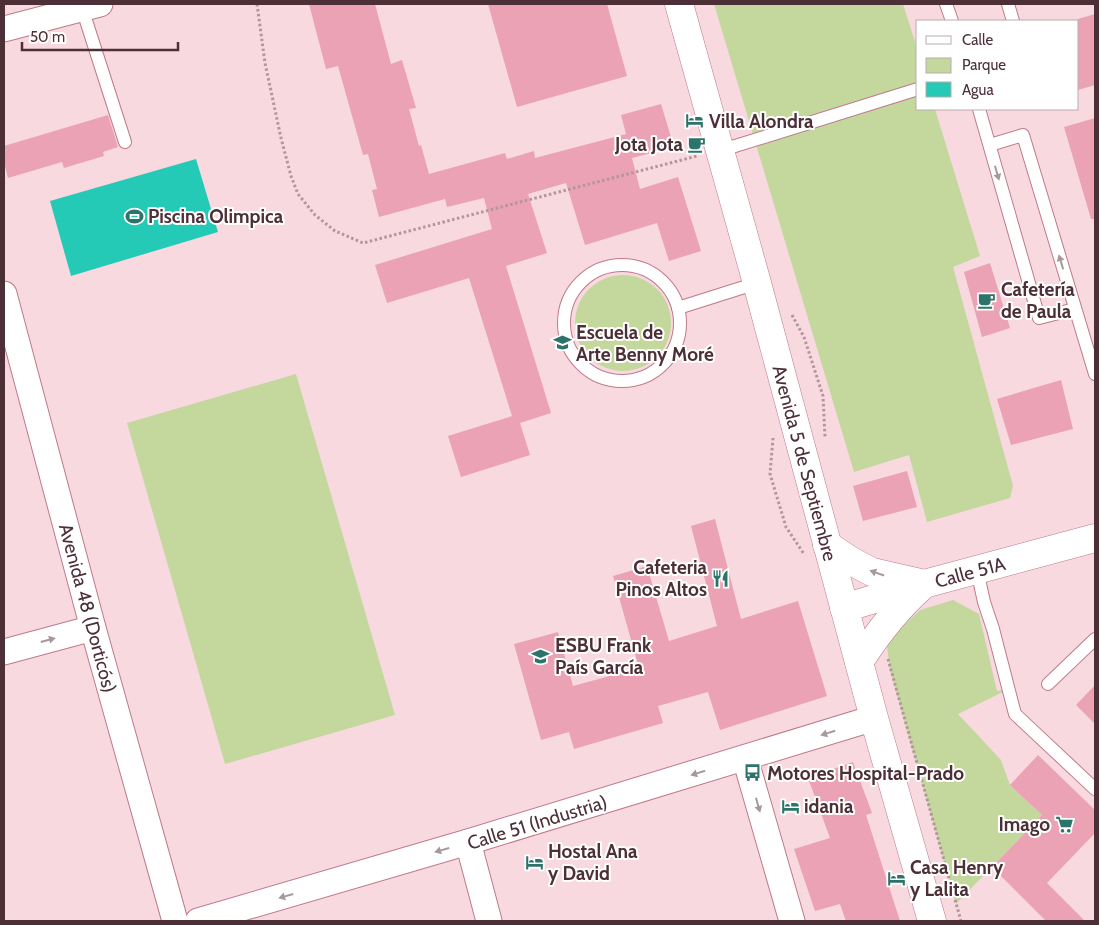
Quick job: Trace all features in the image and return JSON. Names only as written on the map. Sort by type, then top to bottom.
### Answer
[{"type":"main road","name":"Avenida 5 de Septiembre","points":[[679,4],[757,283],[874,718],[932,921]]},
{"type":"main road","name":"Calle 51A","points":[[844,608],[924,584],[1095,538]]},
{"type":"main road","points":[[827,545],[872,572],[924,584]]},
{"type":"main road","points":[[859,662],[880,630],[900,606],[924,584]]},
{"type":"street","points":[[4,29],[91,6]]},
{"type":"street","name":"Avenida 48 (Dorticós)","points":[[4,294],[11,346],[93,628],[175,921]]},
{"type":"street","points":[[4,652],[93,628]]},
{"type":"street","name":"Calle 51 (Industria)","points":[[198,921],[468,842],[874,718]]},
{"type":"street","points":[[745,758],[792,921]]},
{"type":"street","points":[[468,842],[489,921]]},
{"type":"lane","points":[[946,4],[952,20]]},
{"type":"lane","points":[[1008,4],[1013,20]]},
{"type":"lane","points":[[91,6],[125,142]]},
{"type":"lane","points":[[719,151],[916,90]]},
{"type":"lane","points":[[979,110],[1039,318],[1076,309]]},
{"type":"lane","points":[[990,145],[1023,135],[1095,374]]},
{"type":"lane","points":[[618,265],[638,267],[656,276],[670,290],[678,308],[680,327],[676,344],[667,361],[653,373],[636,380],[618,382],[600,377],[584,368],[572,354],[565,335],[564,315],[570,296],[582,281],[599,270],[608,267],[618,265]]},
{"type":"lane","points":[[678,308],[757,283]]},
{"type":"lane","points":[[977,570],[1015,714],[1095,789]]},
{"type":"lane","points":[[1048,684],[1095,639]]},
{"type":"path","points":[[257,4],[265,63],[281,138],[298,194],[315,215],[335,231],[363,243],[719,151]]},
{"type":"path","points":[[789,310],[804,337],[823,396],[825,444]]},
{"type":"path","points":[[880,630],[961,921]]},
{"type":"green space","points":[[714,4],[903,4],[916,45],[916,110],[935,110],[980,256],[953,267],[1013,486],[1010,498],[927,522],[909,455],[854,472]]},
{"type":"green space","points":[[623,275],[641,279],[657,289],[667,305],[671,323],[667,341],[657,357],[641,367],[623,371],[605,367],[589,357],[579,341],[575,323],[579,305],[589,289],[605,279]]},
{"type":"green space","points":[[296,374],[395,715],[225,764],[127,423]]},
{"type":"green space","points":[[953,600],[979,614],[997,691],[1009,689],[958,714],[1001,760],[1010,785],[1042,815],[956,904],[890,670],[887,646],[895,633],[920,610]]},
{"type":"water","name":"Piscina Olimpica","points":[[196,159],[218,232],[71,276],[50,201]]},
{"type":"building","points":[[309,4],[375,4],[391,64],[402,60],[416,108],[409,109],[429,174],[505,153],[507,159],[534,151],[535,158],[626,134],[621,115],[661,104],[674,147],[632,158],[640,189],[678,177],[701,251],[669,261],[657,223],[585,245],[566,183],[528,194],[547,253],[506,266],[551,413],[520,423],[530,455],[461,477],[448,436],[512,416],[469,278],[387,303],[375,265],[492,229],[484,198],[447,207],[445,199],[379,217],[372,190],[377,189],[368,154],[363,155],[338,66],[326,69]]},
{"type":"building","points":[[488,4],[607,4],[627,76],[517,107]]},
{"type":"building","points":[[1095,14],[1095,85],[1079,90],[1079,20]]},
{"type":"building","points":[[108,115],[118,147],[103,152],[104,156],[64,168],[62,162],[8,178],[4,162],[4,146]]},
{"type":"building","points":[[1095,118],[1095,219],[1091,219],[1064,127]]},
{"type":"building","name":"Cafetería de Paula","points":[[990,263],[1010,328],[982,337],[964,272]]},
{"type":"building","points":[[1061,380],[1073,429],[1011,445],[997,399]]},
{"type":"building","points":[[907,471],[917,507],[863,521],[853,486]]},
{"type":"building","points":[[715,519],[741,619],[798,601],[827,696],[720,730],[708,692],[658,706],[663,723],[574,749],[569,732],[541,740],[514,644],[558,632],[573,686],[639,668],[613,576],[647,566],[669,641],[717,626],[691,526]]},
{"type":"building","points":[[1095,685],[1095,724],[1076,705]]},
{"type":"building","name":"Imago","points":[[1038,755],[1095,810],[1095,833],[1047,883],[1085,921],[1046,921],[992,867],[1042,815],[1010,785]]},
{"type":"building","points":[[853,762],[872,813],[866,815],[900,921],[846,921],[840,904],[815,911],[794,849],[830,838],[808,778]]},
{"type":"place","name":"Villa Alondra","points":[[695,121]]},
{"type":"place","name":"Jota Jota","points":[[697,144]]},
{"type":"place","name":"Piscina Olimpica","points":[[134,216]]},
{"type":"place","name":"Cafetería de Paula","points":[[987,300]]},
{"type":"place","name":"Escuela de Arte Benny Moré","points":[[562,343]]},
{"type":"place","name":"Cafeteria Pinos Altos","points":[[721,578]]},
{"type":"place","name":"ESBU Frank País García","points":[[541,656]]},
{"type":"place","name":"Motores Hospital-Prado","points":[[753,773]]},
{"type":"place","name":"idania","points":[[790,806]]},
{"type":"place","name":"Imago","points":[[1064,824]]},
{"type":"place","name":"Hostal Ana y David","points":[[534,862]]},
{"type":"place","name":"Casa Henry y Lalita","points":[[896,878]]}]
